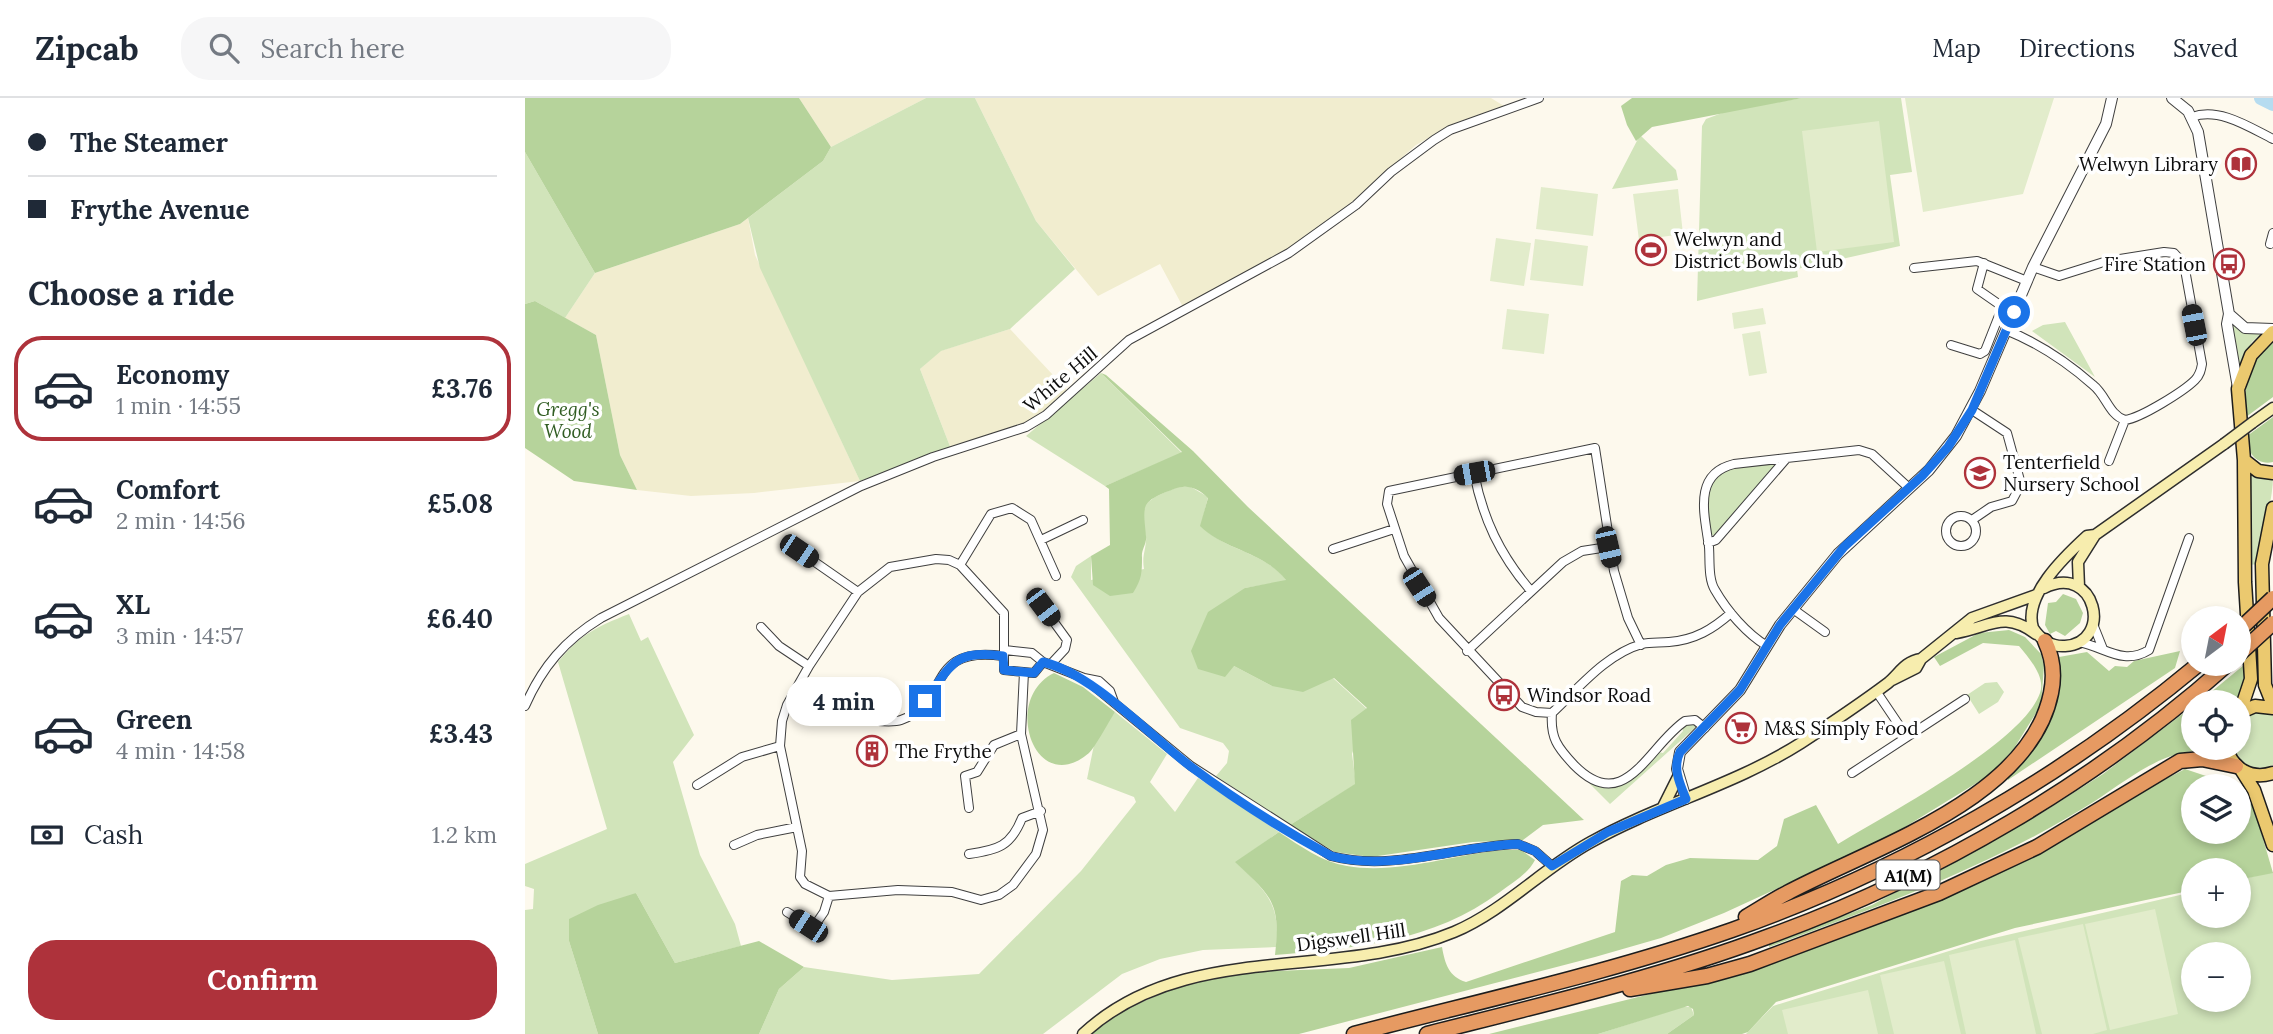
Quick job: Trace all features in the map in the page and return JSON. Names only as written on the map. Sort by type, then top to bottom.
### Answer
[{"type":"highway","points":[[2251,619],[2273,598]]},
{"type":"highway","points":[[2251,643],[2273,623]]},
{"type":"highway","name":"A1(M)","points":[[1714,936],[1788,892],[1902,837],[1965,800],[2001,773],[2032,738],[2050,701],[2053,666],[2041,639]]},
{"type":"highway","name":"A1(M)","points":[[1354,1034],[1542,986],[1714,936],[1859,878],[1980,816],[2104,737],[2183,676]]},
{"type":"highway","name":"A1(M)","points":[[1427,1034],[1645,977],[1768,937],[1924,868],[2038,803],[2114,753],[2213,676]]},
{"type":"highway","name":"A1(M)","points":[[1549,1003],[1707,975],[1825,938],[1939,893],[2037,847],[2092,816],[2169,765],[2202,759],[2239,768]]},
{"type":"main road","points":[[2247,690],[2251,679],[2245,582],[2244,460],[2238,388],[2251,355],[2273,331]]},
{"type":"main road","points":[[1957,634],[2005,621],[2019,623],[2041,639],[2061,647],[2079,642],[2093,624],[2092,604],[2079,587],[2078,562],[2095,535],[2273,408]]},
{"type":"main road","points":[[2244,460],[2258,471],[2273,473]]},
{"type":"main road","points":[[2251,708],[2273,706],[2265,685],[2262,564],[2273,508]]},
{"type":"main road","points":[[2041,639],[2030,611],[2051,575],[2076,545],[2087,536],[2095,535]]},
{"type":"main road","points":[[2040,592],[2061,582],[2079,587]]},
{"type":"main road","name":"Digswell Hill","points":[[1083,1034],[1121,1006],[1173,982],[1230,970],[1389,952],[1433,940],[1482,917],[1552,866],[1608,832],[1776,757],[1891,681],[1916,668],[1921,659],[1957,634],[1963,623],[2040,592]]},
{"type":"main road","points":[[2234,760],[2254,790],[2273,845]]},
{"type":"main road","points":[[2239,768],[2260,776],[2273,773]]},
{"type":"main road","points":[[1663,807],[1678,777]]},
{"type":"street","name":"White Hill","points":[[525,706],[550,663],[573,635],[582,629],[750,540],[861,486],[933,457],[1003,437],[1026,427],[1046,415],[1129,340],[1289,254],[1356,205],[1399,165],[1434,140],[1450,130],[1539,98]]},
{"type":"street","points":[[1686,799],[1678,777],[1677,762],[1680,752],[1740,690],[1793,608],[1848,543],[1942,456],[1972,410],[2033,267],[2102,132],[2112,98]]},
{"type":"street","points":[[2172,98],[2192,117],[2198,132],[2229,314],[2227,324],[2238,388]]},
{"type":"street","points":[[2192,117],[2205,114],[2225,117],[2273,139]]},
{"type":"street","points":[[2270,244],[2273,233]]},
{"type":"street","points":[[2033,267],[2059,276],[2102,262],[2164,252],[2175,253],[2183,260],[2201,364],[2200,373],[2194,381],[2167,398],[2125,420],[2109,461]]},
{"type":"street","points":[[1914,268],[1969,261],[1985,263],[2027,281]]},
{"type":"street","points":[[1951,345],[1980,354],[1985,351],[2000,313],[2000,305],[1977,289],[1985,263]]},
{"type":"street","points":[[2229,314],[2245,328],[2273,331]]},
{"type":"street","points":[[2006,330],[2034,341],[2092,383],[2114,413],[2125,420]]},
{"type":"street","points":[[1972,410],[2007,432],[2021,484],[2012,501],[1991,507],[1972,520]]},
{"type":"street","points":[[1641,645],[1623,604],[1608,547],[1595,448],[1388,491],[1386,500],[1394,529],[1419,587],[1439,618],[1522,707],[1536,712],[1552,713],[1606,663],[1641,645],[1694,637],[1712,629],[1731,613]]},
{"type":"street","points":[[1767,646],[1731,613],[1712,585],[1703,492],[1718,470],[1734,464],[1865,451],[1909,488]]},
{"type":"street","points":[[1708,543],[1716,540],[1786,459]]},
{"type":"street","points":[[1474,473],[1481,509],[1494,538],[1531,590]]},
{"type":"street","points":[[960,565],[991,514],[1006,508],[1017,509],[1031,520],[1056,576]]},
{"type":"street","points":[[1041,540],[1083,520]]},
{"type":"street","points":[[1333,549],[1394,529]]},
{"type":"street","points":[[2079,642],[2121,658],[2150,650],[2189,538]]},
{"type":"street","points":[[1467,651],[1531,590],[1573,555],[1608,547]]},
{"type":"street","points":[[799,551],[858,592]]},
{"type":"street","points":[[1024,672],[1021,734],[1041,811],[1043,830],[1036,854],[1020,878],[999,895],[972,900],[952,892],[898,890],[829,896],[813,890],[800,877],[802,851],[780,746],[783,713],[809,666],[858,592],[890,567],[936,559],[960,565],[1004,613],[1004,670],[1024,672],[1034,673],[1065,649],[1067,640],[1043,607]]},
{"type":"street","points":[[1793,608],[1825,632]]},
{"type":"street","points":[[2093,624],[2103,649]]},
{"type":"street","points":[[761,627],[779,646],[809,666]]},
{"type":"street","points":[[857,720],[899,721],[918,708],[946,669],[961,657],[977,653],[1032,653],[1047,663],[1084,678],[1191,766],[1331,856],[1352,862],[1380,861],[1518,844],[1535,851],[1552,866]]},
{"type":"street","points":[[1877,691],[1907,737]]},
{"type":"street","points":[[1852,773],[1965,699]]},
{"type":"street","points":[[1552,713],[1552,738],[1560,751],[1587,777],[1603,783],[1618,783],[1634,773],[1681,723],[1692,719],[1705,728]]},
{"type":"street","points":[[969,808],[965,776],[977,772],[994,745],[1021,734]]},
{"type":"street","points":[[697,785],[742,757],[780,746]]},
{"type":"street","points":[[969,854],[990,850],[1009,842],[1022,818],[1041,811]]},
{"type":"street","points":[[734,845],[757,835],[797,827]]},
{"type":"street","points":[[787,912],[813,928],[824,912],[829,896]]},
{"type":"shaded area","points":[[799,98],[926,98],[831,147]]},
{"type":"shaded area","points":[[975,98],[1491,98],[1504,106],[1455,123],[1416,145],[1327,224],[1290,248],[1183,307],[1160,264],[1098,296],[1036,221]]},
{"type":"shaded area","points":[[748,218],[755,255],[860,481],[754,493],[691,496],[637,490],[620,455],[596,335],[565,318],[595,273],[740,224]]},
{"type":"shaded area","points":[[1010,329],[1068,391],[1024,427],[951,449],[920,369],[940,351]]},
{"type":"green space","points":[[525,98],[799,98],[831,147],[823,161],[740,224],[595,273],[525,152]]},
{"type":"green space","points":[[926,98],[975,98],[1036,221],[1075,269],[1010,329],[941,351],[920,369],[951,449],[860,481],[760,268],[748,218],[823,161],[831,147]]},
{"type":"green space","points":[[1632,98],[1802,98],[1652,127],[1636,141],[1621,106]]},
{"type":"green space","points":[[1802,98],[1901,98],[1912,172],[1890,175],[1900,246],[1797,269],[1798,277],[1697,301],[1702,126],[1706,119],[1730,110]]},
{"type":"green space","points":[[1905,98],[2054,98],[2023,194],[1923,212]]},
{"type":"green space","points":[[1879,121],[1894,242],[1817,252],[1802,131]]},
{"type":"green space","points":[[1640,135],[1676,170],[1678,180],[1612,189]]},
{"type":"green space","points":[[525,152],[595,273],[565,318],[535,301],[525,304]]},
{"type":"green space","points":[[1541,187],[1598,194],[1593,236],[1536,229]]},
{"type":"green space","points":[[1678,189],[1683,234],[1639,240],[1633,194]]},
{"type":"green space","points":[[1496,238],[1531,243],[1524,286],[1490,281]]},
{"type":"green space","points":[[1535,239],[1588,246],[1583,286],[1530,280]]},
{"type":"green space","name":"Gregg's Wood","points":[[535,301],[596,335],[620,455],[637,490],[574,481],[525,448],[525,304]]},
{"type":"green space","points":[[1763,308],[1766,324],[1734,329],[1732,313]]},
{"type":"green space","points":[[1507,309],[1549,314],[1544,354],[1502,349]]},
{"type":"green space","points":[[2065,322],[2095,377],[2032,331],[2043,325]]},
{"type":"green space","points":[[2232,322],[2244,331],[2261,334],[2252,342],[2238,369]]},
{"type":"green space","points":[[1760,331],[1767,373],[1749,376],[1742,334]]},
{"type":"green space","points":[[2273,341],[2273,397],[2246,417],[2245,395],[2249,376],[2258,358]]},
{"type":"green space","points":[[1101,373],[1182,453],[1105,486],[1026,436]]},
{"type":"green space","points":[[1101,373],[1193,451],[1248,507],[1584,820],[1543,825],[1523,840],[1473,842],[1371,857],[1335,852],[1290,825],[1355,784],[1351,720],[1367,708],[1334,678],[1303,692],[1272,686],[1234,666],[1225,677],[1198,669],[1191,651],[1208,612],[1245,588],[1286,580],[1267,563],[1221,541],[1200,526],[1208,498],[1196,489],[1174,489],[1155,497],[1146,505],[1142,571],[1133,593],[1110,596],[1093,585],[1091,556],[1110,545],[1109,489],[1105,486],[1182,452]]},
{"type":"green space","points":[[2273,417],[2273,462],[2267,463],[2250,452],[2247,436]]},
{"type":"green space","points":[[1779,463],[1715,536],[1710,534],[1706,500],[1715,479],[1733,468],[1745,465]]},
{"type":"green space","points":[[2249,468],[2273,476],[2257,564],[2250,565]]},
{"type":"green space","points":[[1178,487],[1191,487],[1208,497],[1201,526],[1211,535],[1268,563],[1287,581],[1245,588],[1234,666],[1272,686],[1333,678],[1367,709],[1352,754],[1356,784],[1290,825],[1216,776],[1227,763],[1229,751],[1223,743],[1180,728],[1071,577],[1076,566],[1091,556],[1091,580],[1144,569],[1146,538],[1141,522],[1142,512],[1154,498]]},
{"type":"green space","points":[[2063,594],[2076,599],[2083,613],[2080,623],[2065,636],[2056,631],[2050,634],[2045,625],[2048,603],[2056,602]]},
{"type":"green space","points":[[629,614],[641,641],[648,637],[694,735],[673,762],[700,855],[735,924],[741,946],[675,963],[636,893],[569,941],[598,1034],[525,1034],[525,910],[533,909],[534,889],[525,886],[525,864],[607,829],[558,662],[590,632]]},
{"type":"green space","points":[[2009,630],[2025,637],[2041,654],[2044,666],[2041,705],[2013,750],[1988,776],[1887,838],[1724,913],[1661,938],[1595,957],[1299,1034],[1090,1034],[1126,1009],[1179,986],[1251,972],[1349,968],[1442,947],[1449,969],[1456,977],[1466,982],[1615,932],[1621,881],[1632,875],[1647,876],[1666,865],[1690,858],[1758,860],[1777,846],[1784,819],[1816,805],[1838,844],[1918,797],[1981,755],[2008,734],[2028,713],[2040,693],[2041,681],[2019,646],[1983,643],[1940,666],[1934,657],[1979,633]]},
{"type":"green space","points":[[2180,651],[2175,668],[2008,780],[2007,774],[2037,734],[2051,707],[2056,692],[2059,657],[2087,652],[2109,671],[2115,666],[2127,667],[2134,661]]},
{"type":"green space","points":[[1054,673],[1083,687],[1115,712],[1089,753],[1070,764],[1053,764],[1040,755],[1031,740],[1028,722],[1030,703],[1038,686]]},
{"type":"green space","points":[[2231,676],[2245,676],[2242,690],[2214,690]]},
{"type":"green space","points":[[1997,682],[2004,692],[1998,702],[1979,714],[1967,695],[1985,683]]},
{"type":"green space","points":[[1115,712],[1167,754],[1150,782],[1175,812],[1198,778],[1279,832],[1236,862],[1269,898],[1276,919],[1276,947],[1203,950],[1160,959],[1122,974],[1043,1034],[759,1034],[779,989],[804,967],[892,980],[979,974],[1081,871],[1136,802],[1134,797],[1087,779],[1095,740]]},
{"type":"green space","points":[[2257,712],[2273,715],[2273,765],[2260,768],[2242,760],[2251,760],[2251,715]]},
{"type":"green space","points":[[2181,715],[2181,753],[2139,772],[2057,824],[1936,883],[1769,947],[1769,944],[1872,905],[2037,816],[2103,774]]},
{"type":"green space","points":[[1690,723],[1697,726],[1610,804],[1589,783],[1611,786],[1628,780],[1658,752],[1663,753],[1683,731],[1682,726]]},
{"type":"green space","points":[[2185,769],[2200,774],[2181,774],[2181,844],[2251,844],[2251,804],[2273,873],[2251,877],[2251,858],[2181,858],[2181,893],[2015,928],[1776,1002],[1748,1032],[1742,1034],[1667,1034],[1694,1015],[1693,1009],[1688,1006],[1598,1034],[1489,1034],[1735,973],[1920,907]]},
{"type":"green space","points":[[1279,832],[1320,857],[1347,866],[1386,868],[1504,850],[1521,850],[1535,860],[1519,878],[1474,909],[1421,932],[1364,945],[1275,955],[1276,923],[1271,902],[1258,884],[1235,862]]},
{"type":"green space","points":[[2273,872],[2273,1034],[1746,1034],[1773,1006],[1981,941],[2181,895],[2181,928],[2251,928],[2251,877]]},
{"type":"green space","points":[[636,893],[675,963],[759,941],[804,967],[779,989],[759,1034],[598,1034],[569,941],[569,919],[598,905]]},
{"type":"green space","points":[[2155,909],[2178,1014],[2110,1030],[2085,924]]},
{"type":"green space","points":[[2083,924],[2107,1030],[2093,1034],[2042,1034],[2018,938]]},
{"type":"green space","points":[[2015,940],[2036,1034],[1966,1034],[1949,955]]},
{"type":"green space","points":[[1944,961],[1961,1034],[1894,1034],[1880,975]]},
{"type":"green space","points":[[1868,990],[1878,1034],[1788,1034],[1782,1010]]},
{"type":"green space","points":[[1682,1007],[1691,1007],[1694,1015],[1667,1034],[1598,1034]]},
{"type":"waterway","points":[[2261,98],[2273,104]]},
{"type":"place","name":"Welwyn Library","points":[[2241,164]]},
{"type":"place","name":"Welwyn and District Bowls Club","points":[[1651,250]]},
{"type":"place","name":"Fire Station","points":[[2229,264]]},
{"type":"place","name":"Tenterfield Nursery School","points":[[1980,473]]},
{"type":"place","name":"Windsor Road","points":[[1504,695]]},
{"type":"place","name":"M&S Simply Food","points":[[1741,728]]},
{"type":"place","name":"The Frythe","points":[[872,751]]},
{"type":"route","points":[[925,701],[946,669],[968,654],[1003,656],[1004,670],[1034,673],[1043,662],[1051,664],[1084,678],[1092,688],[1114,702],[1191,766],[1331,856],[1352,862],[1380,861],[1489,845],[1518,844],[1535,851],[1552,866],[1608,832],[1686,799],[1678,777],[1677,762],[1680,752],[1740,690],[1780,625],[1844,547],[1922,476],[1948,447],[1972,410],[2014,312]]}]
